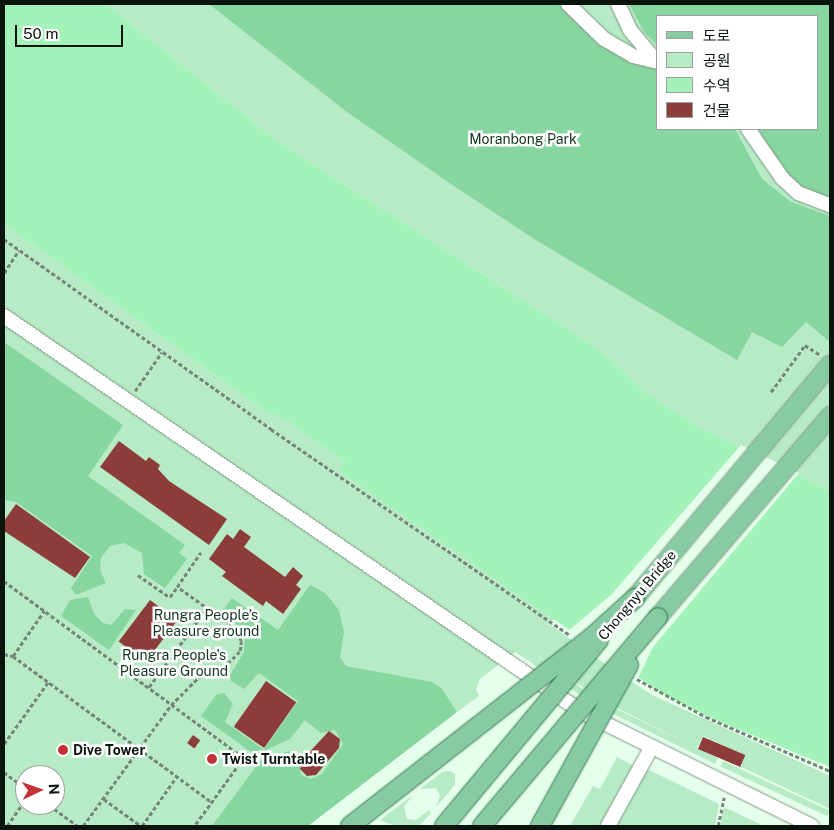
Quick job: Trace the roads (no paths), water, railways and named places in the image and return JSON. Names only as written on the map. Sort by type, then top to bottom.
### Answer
[{"type":"main road","name":"Chongnyu Bridge","points":[[444,826],[830,364]]},
{"type":"main road","points":[[482,826],[830,416]]},
{"type":"main road","points":[[350,826],[593,636],[635,598]]},
{"type":"main road","points":[[540,826],[608,700],[658,617]]},
{"type":"street","points":[[568,4],[604,40],[633,56],[656,62]]},
{"type":"street","points":[[618,4],[630,30],[656,61]]},
{"type":"street","points":[[749,130],[792,188],[830,206]]},
{"type":"street","points":[[4,316],[520,672],[582,712],[651,748],[812,826]]},
{"type":"street","points":[[608,826],[651,748]]},
{"type":"water","points":[[4,4],[106,4],[276,140],[600,350],[647,394],[697,426],[830,491],[830,767],[706,716],[658,691],[339,471],[345,462],[277,414],[274,417],[4,224]]},
{"type":"place","name":"Dive Tower","points":[[63,750]]},
{"type":"place","name":"Twist Turntable","points":[[212,759]]},
{"type":"park label","name":"Moranbong Park","points":[[523,139]]},
{"type":"park label","name":"Rungra People’s Pleasure ground","points":[[206,624]]},
{"type":"park label","name":"Rungra People's Pleasure Ground","points":[[174,664]]}]
